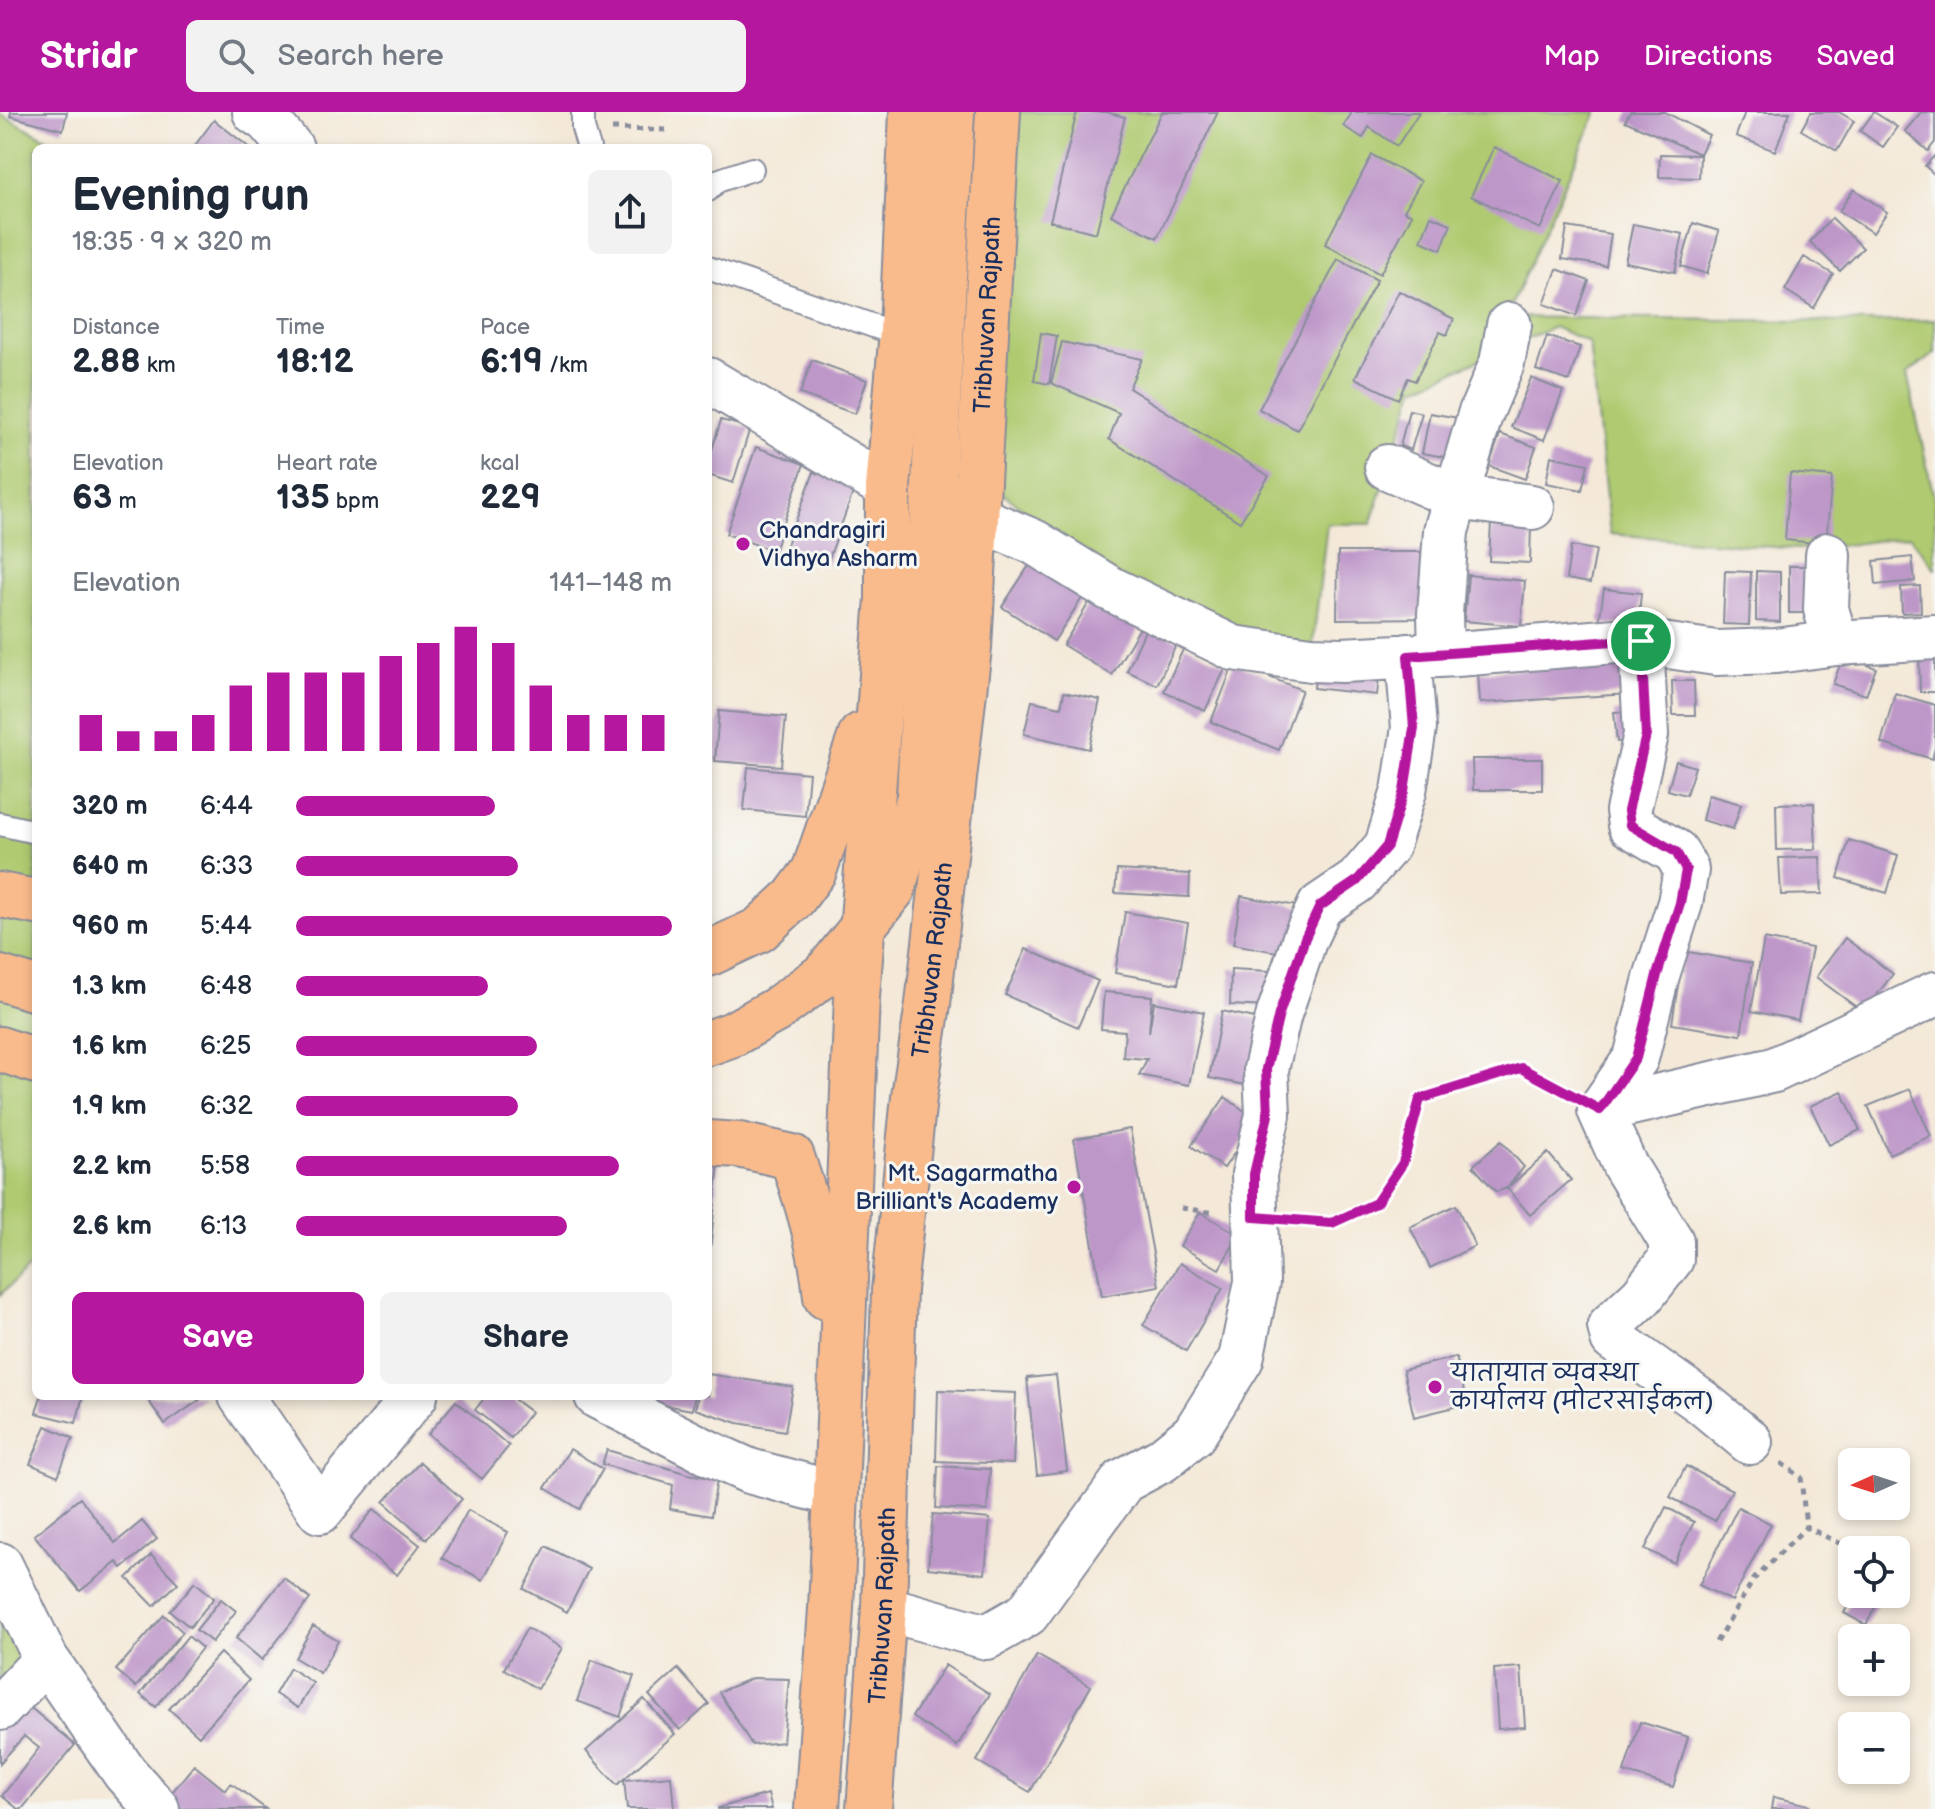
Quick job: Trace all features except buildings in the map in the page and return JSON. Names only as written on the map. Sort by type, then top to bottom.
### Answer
[{"type":"highway","name":"Tribhuvan Rajpath","points":[[817,1809],[831,1609],[857,997],[888,598],[888,488],[902,331],[912,112]]},
{"type":"highway","points":[[712,1042],[733,1034],[776,1010],[825,974],[893,889],[919,797],[952,112]]},
{"type":"highway","name":"Tribhuvan Rajpath","points":[[869,1809],[884,1608],[894,1290],[914,1097],[928,1004],[969,648],[998,112]]},
{"type":"highway","points":[[712,952],[759,930],[794,898],[814,871],[880,679]]},
{"type":"highway","points":[[0,895],[32,901]]},
{"type":"highway","points":[[0,978],[32,988]]},
{"type":"highway","points":[[0,1049],[32,1060]]},
{"type":"highway","points":[[712,1143],[739,1145],[792,1157],[806,1199],[824,1276],[839,1407]]},
{"type":"street","points":[[255,112],[267,120],[288,144]]},
{"type":"street","points":[[884,1608],[987,1637],[1027,1614],[1123,1481],[1162,1460],[1194,1434],[1241,1359],[1257,1282],[1254,1174],[1268,1115],[1266,1069],[1279,1014],[1305,938],[1320,906],[1357,881],[1387,846],[1404,791],[1424,656],[1440,614],[1446,531],[1480,415],[1502,363],[1509,325]]},
{"type":"street","points":[[712,382],[888,488]]},
{"type":"street","points":[[1387,467],[1456,497],[1532,507]]},
{"type":"street","points":[[977,518],[1034,542],[1109,588],[1233,648],[1311,659],[1424,656],[1628,640],[1716,653],[1776,651],[1836,643],[1935,637]]},
{"type":"street","points":[[1828,555],[1826,609],[1836,643]]},
{"type":"street","points":[[1600,1110],[1636,1058],[1657,975],[1680,903],[1686,870],[1676,852],[1630,825],[1628,811],[1646,735],[1641,641]]},
{"type":"street","points":[[1600,1110],[1774,1070],[1935,994]]},
{"type":"street","points":[[1600,1110],[1625,1166],[1671,1241],[1671,1259],[1642,1296],[1610,1326],[1613,1339],[1703,1403],[1750,1442]]},
{"type":"street","points":[[244,1400],[320,1511],[412,1400]]},
{"type":"street","points":[[605,1400],[749,1471],[835,1494]]},
{"type":"street","points":[[4,1582],[46,1659],[125,1773],[157,1809]]},
{"type":"street","points":[[0,1708],[46,1659]]},
{"type":"lane","points":[[712,186],[717,181],[752,169]]},
{"type":"lane","points":[[712,269],[882,329],[902,331]]},
{"type":"lane","points":[[0,824],[32,831]]},
{"type":"path","points":[[585,129],[667,130]]},
{"type":"path","points":[[1181,1208],[1332,1223],[1376,1203],[1403,1163],[1420,1099],[1521,1068],[1600,1110]]},
{"type":"path","points":[[1750,1442],[1801,1477],[1806,1527]]},
{"type":"path","points":[[1806,1527],[1838,1542]]},
{"type":"path","points":[[1716,1642],[1754,1579],[1806,1527]]},
{"type":"green space","points":[[972,112],[1597,112],[1506,317],[1865,322],[1935,320],[1935,353],[1907,374],[1935,502],[1935,569],[1910,536],[1811,550],[1610,534],[1589,343],[1554,327],[1415,388],[1371,524],[1327,524],[1311,659],[1105,573],[946,449]]},
{"type":"green space","points":[[0,114],[57,144],[32,144],[32,1265],[0,1295]]},
{"type":"green space","points":[[0,1585],[46,1659],[0,1696]]},
{"type":"place","name":"Chandragiri Vidhya Asharm","points":[[743,544]]},
{"type":"place","name":"Mt. Sagarmatha Brilliant's Academy","points":[[1074,1187]]},
{"type":"place","name":"यातायात व्यवस्था कार्यालय (मोटरसाईकल)","points":[[1435,1387]]},
{"type":"route","points":[[1641,641],[1646,735],[1628,811],[1630,825],[1676,852],[1686,870],[1680,903],[1657,975],[1636,1058],[1600,1110],[1521,1068],[1420,1099],[1403,1163],[1376,1203],[1332,1223],[1254,1217],[1254,1174],[1268,1115],[1266,1069],[1279,1014],[1305,938],[1320,906],[1357,881],[1387,846],[1404,791],[1414,728],[1408,656],[1641,641]]}]
